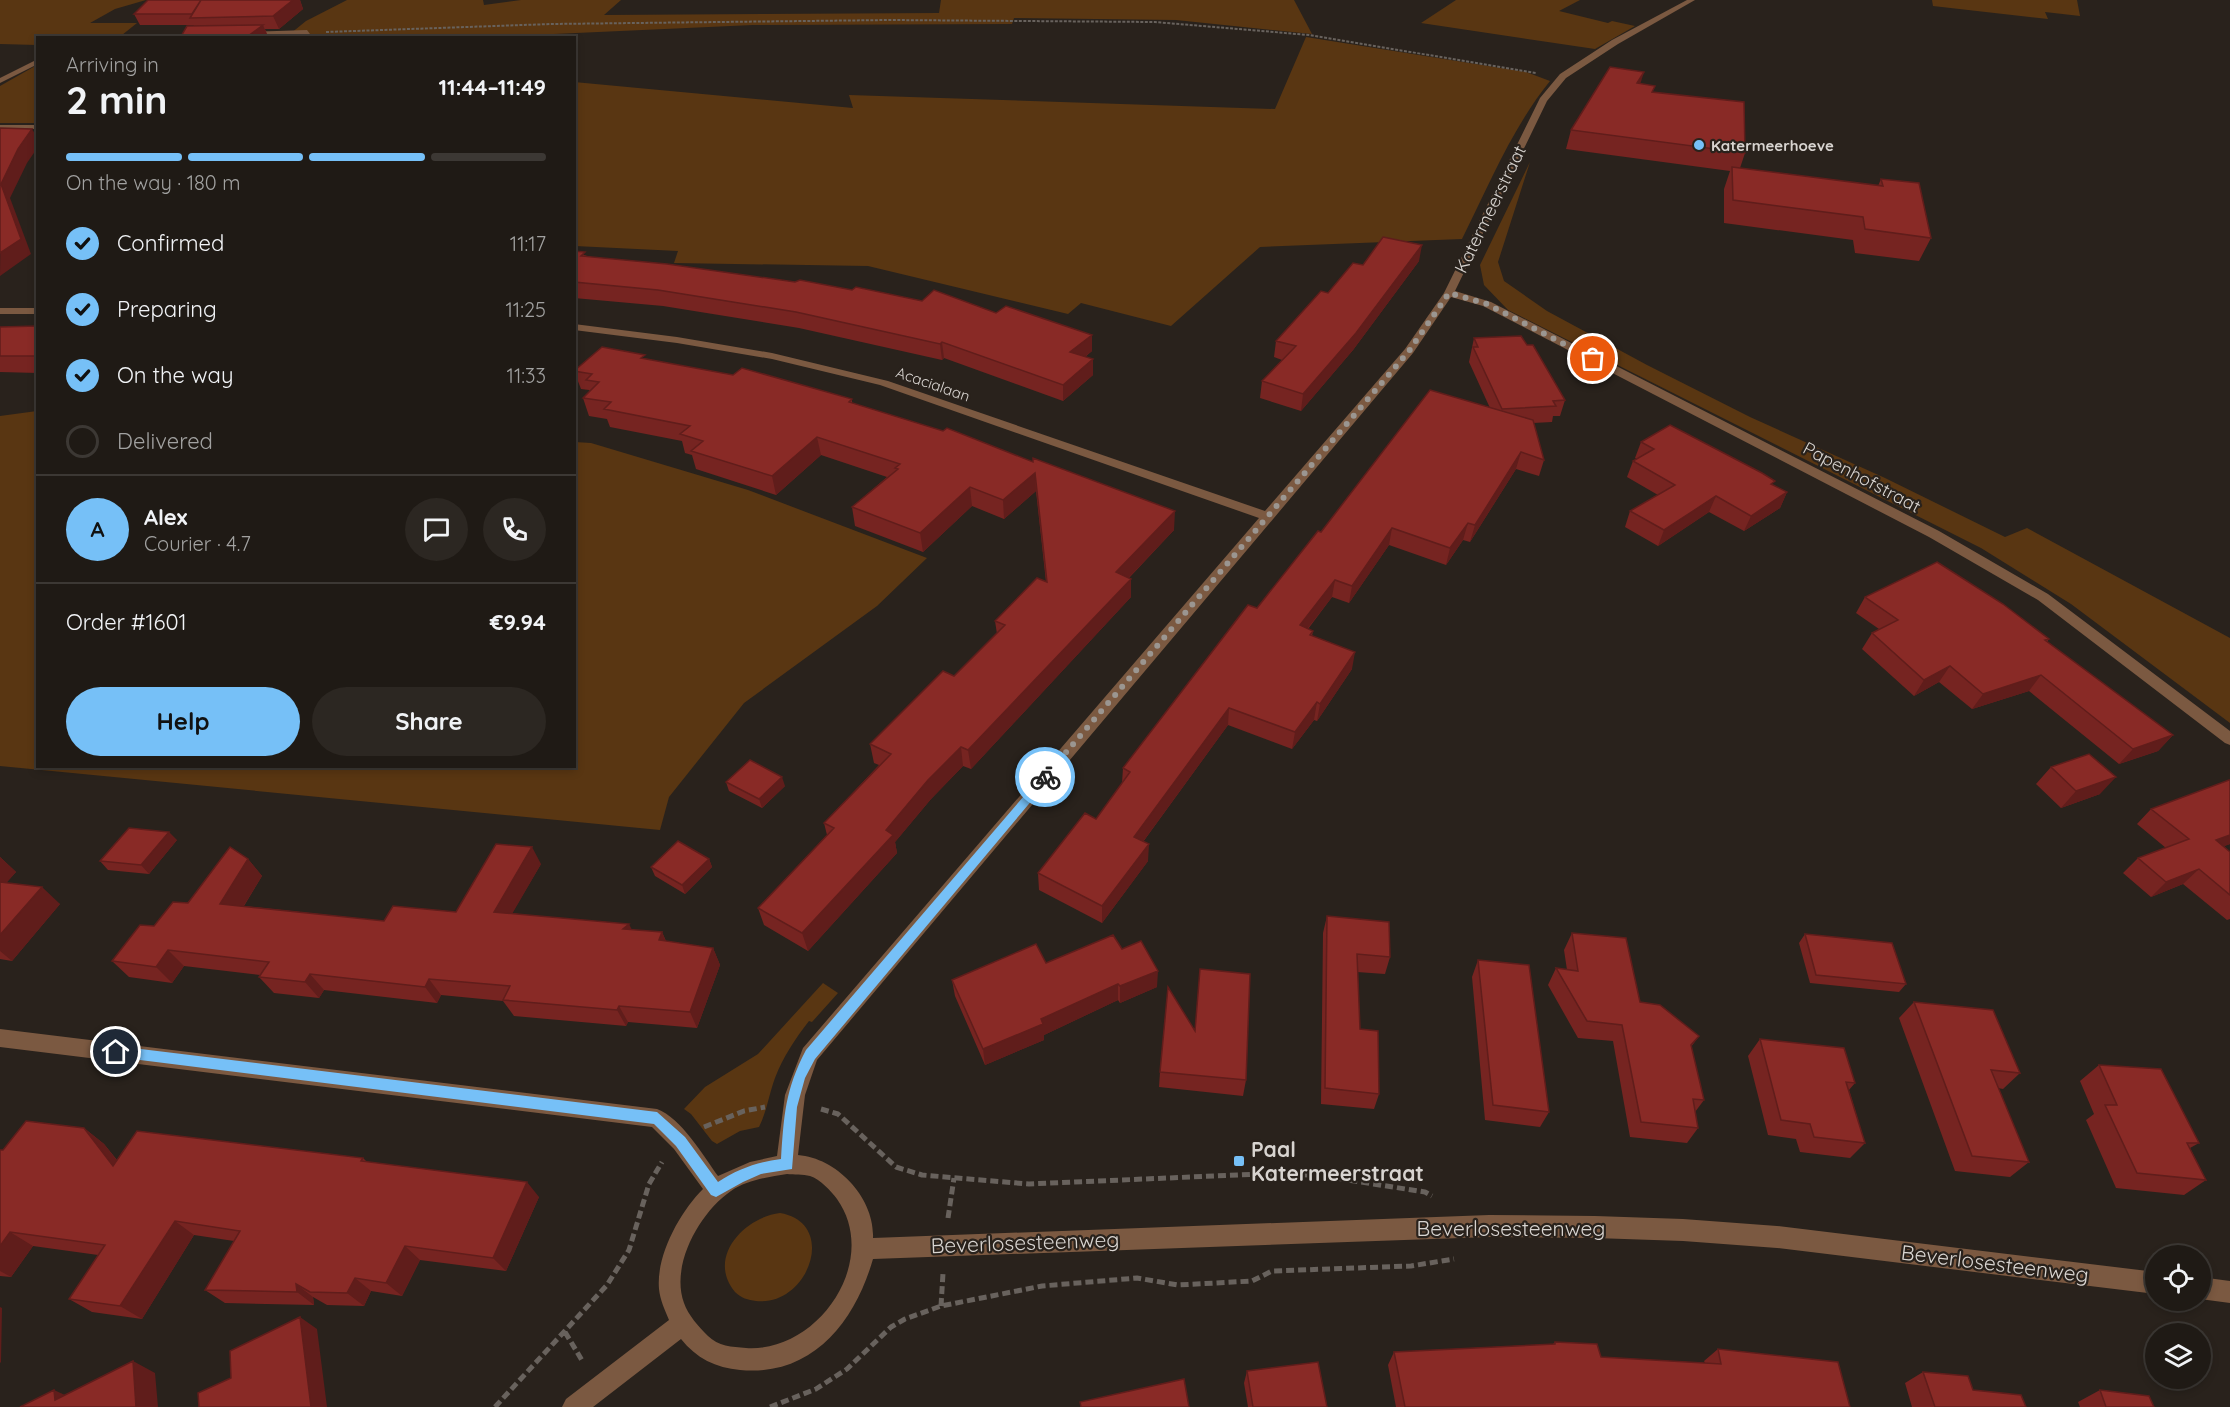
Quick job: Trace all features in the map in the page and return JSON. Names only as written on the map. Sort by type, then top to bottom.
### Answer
[{"type":"street","name":"Katermeerstraat","points":[[788,1164],[791,1107],[799,1076],[810,1054],[1409,351],[1449,293],[1543,100],[1563,76],[1615,42],[1692,0]]},
{"type":"street","points":[[238,35],[307,33]]},
{"type":"street","points":[[0,81],[36,62]]},
{"type":"street","points":[[0,127],[36,127]]},
{"type":"street","name":"Papenhofstraat","points":[[1449,293],[1487,304],[1934,534],[2043,597],[2230,739]]},
{"type":"street","points":[[0,311],[36,311]]},
{"type":"street","name":"Acacialaan","points":[[576,327],[677,339],[772,356],[884,382],[1269,517]]},
{"type":"street","points":[[0,1038],[657,1118],[681,1142],[716,1190]]},
{"type":"street","points":[[788,1164],[812,1166],[831,1178],[850,1196],[862,1221],[863,1249],[859,1274],[847,1300],[827,1326],[804,1345],[776,1358],[728,1358],[702,1346],[682,1324],[671,1298],[670,1274],[680,1242],[697,1214],[716,1190],[738,1177],[761,1168],[788,1164]]},
{"type":"street","name":"Beverlosesteenweg","points":[[863,1249],[1489,1226],[1672,1229],[1777,1237],[2145,1281]]},
{"type":"street","points":[[2211,1289],[2230,1292]]},
{"type":"street","points":[[574,1407],[682,1324]]},
{"type":"path","points":[[307,33],[551,24],[889,20],[1155,22],[1309,35],[1563,76]]},
{"type":"path","points":[[707,1125],[744,1111],[764,1107]]},
{"type":"path","points":[[826,1109],[847,1122],[896,1167],[922,1174],[1029,1184],[1260,1174],[1316,1174],[1425,1192],[1443,1202]]},
{"type":"path","points":[[495,1407],[607,1286],[629,1250],[649,1184],[659,1165]]},
{"type":"path","points":[[770,1407],[816,1389],[847,1369],[891,1327],[905,1319],[941,1306],[1042,1286],[1137,1278],[1178,1285],[1252,1281],[1272,1270],[1412,1266],[1452,1261],[1489,1226]]},
{"type":"shaded area","points":[[0,0],[146,0],[115,9],[90,23],[137,23],[122,35],[36,36],[36,45],[0,44]]},
{"type":"shaded area","points":[[347,0],[483,0],[484,5],[521,0],[621,0],[604,15],[939,13],[941,0],[1294,0],[1312,34],[1176,20],[1014,18],[1012,24],[753,25],[529,36],[287,36],[306,21]]},
{"type":"shaded area","points":[[1456,0],[1580,0],[1559,11],[1608,23],[1612,21],[1635,26],[1595,49],[1421,23]]},
{"type":"shaded area","points":[[1932,0],[2077,0],[2080,16],[2045,12],[2048,19],[1933,6]]},
{"type":"shaded area","points":[[1306,37],[1526,72],[1550,81],[1513,137],[1462,239],[1260,247],[1171,326],[1081,303],[1068,314],[868,266],[674,263],[678,251],[576,246],[576,82],[853,108],[849,95],[1275,109]]},
{"type":"shaded area","points":[[36,66],[36,123],[0,123],[0,86]]},
{"type":"shaded area","points":[[1530,162],[1498,262],[1504,281],[1547,311],[1750,417],[1885,478],[2005,537],[2027,528],[2230,638],[2230,723],[2071,604],[1981,548],[1508,310],[1484,285],[1480,265]]},
{"type":"shaded area","points":[[36,411],[36,768],[576,768],[576,442],[591,443],[748,490],[927,558],[877,606],[744,703],[669,797],[660,830],[0,766],[0,416]]},
{"type":"shaded area","points":[[823,983],[838,993],[812,1022],[809,1021],[790,1048],[775,1078],[759,1127],[740,1131],[717,1144],[712,1141],[691,1114],[684,1109],[705,1087],[758,1054]]},
{"type":"shaded area","points":[[780,1213],[798,1220],[808,1232],[812,1247],[810,1263],[802,1278],[790,1291],[774,1299],[756,1301],[740,1296],[727,1279],[725,1265],[727,1253],[734,1241],[754,1222]]},
{"type":"building","points":[[148,0],[201,0],[192,14],[134,14]]},
{"type":"building","points":[[201,0],[293,0],[273,16],[190,18]]},
{"type":"building","points":[[263,25],[248,36],[181,36],[187,26]]},
{"type":"building","points":[[1610,67],[1644,72],[1637,83],[1655,86],[1652,92],[1744,102],[1745,153],[1571,130]]},
{"type":"building","points":[[0,128],[32,129],[18,149],[1,184],[21,239],[0,253]]},
{"type":"building","points":[[1732,167],[1883,186],[1881,179],[1919,183],[1931,238],[1865,229],[1863,217],[1733,200]]},
{"type":"building","points":[[1383,237],[1422,245],[1356,333],[1303,394],[1262,381],[1296,346],[1276,341],[1321,291],[1328,293],[1353,263],[1363,265]]},
{"type":"building","points":[[576,251],[585,252],[581,256],[667,264],[795,282],[800,280],[852,290],[856,287],[922,301],[934,290],[996,313],[1006,306],[1092,335],[1070,352],[1093,359],[1063,385],[942,342],[940,344],[796,312],[658,290],[576,282]]},
{"type":"building","points":[[36,326],[36,356],[0,356],[0,327]]},
{"type":"building","points":[[1521,336],[1527,345],[1533,345],[1565,400],[1553,401],[1556,406],[1502,409],[1473,347],[1478,347],[1474,338]]},
{"type":"building","points":[[602,347],[645,355],[641,358],[733,375],[742,368],[852,399],[849,402],[943,431],[947,428],[1033,462],[1033,458],[1175,511],[1116,572],[1131,579],[968,750],[961,747],[928,780],[886,830],[893,835],[802,933],[758,908],[834,828],[824,823],[891,754],[870,744],[943,671],[954,676],[1005,625],[995,621],[1037,578],[1047,582],[1035,473],[1003,500],[970,487],[920,533],[852,507],[898,469],[895,468],[900,464],[817,437],[772,476],[691,451],[703,441],[680,434],[690,426],[604,409],[611,402],[583,398],[599,382],[586,380],[592,374],[576,371]]},
{"type":"building","points":[[1430,390],[1533,420],[1544,460],[1521,452],[1475,525],[1468,523],[1450,548],[1392,528],[1352,586],[1335,580],[1300,625],[1313,631],[1310,635],[1355,652],[1320,704],[1317,702],[1295,732],[1229,708],[1134,837],[1149,844],[1102,906],[1038,873],[1085,813],[1096,819],[1130,772],[1123,768],[1248,605],[1257,608],[1318,531],[1321,532]]},
{"type":"building","points":[[1670,425],[1762,473],[1775,481],[1771,484],[1787,492],[1751,516],[1716,496],[1664,530],[1630,511],[1675,485],[1633,461],[1654,449],[1641,442]]},
{"type":"building","points":[[1937,562],[2003,604],[2049,639],[2045,640],[2173,735],[2133,749],[2041,675],[1983,694],[1950,666],[1924,680],[1872,633],[1898,620],[1865,597]]},
{"type":"building","points":[[2089,754],[2116,777],[2076,791],[2051,767]]},
{"type":"building","points":[[750,760],[782,777],[759,799],[726,782]]},
{"type":"building","points":[[2230,780],[2230,835],[2216,840],[2230,852],[2230,895],[2199,869],[2166,882],[2138,858],[2189,839],[2151,809]]},
{"type":"building","points":[[129,828],[169,832],[141,865],[100,861]]},
{"type":"building","points":[[678,841],[709,859],[682,885],[651,867]]},
{"type":"building","points":[[496,844],[532,847],[494,912],[629,924],[623,929],[662,932],[659,940],[713,948],[690,1012],[619,1006],[617,1010],[503,1000],[510,986],[429,979],[425,987],[310,974],[305,982],[259,977],[269,962],[168,950],[156,967],[112,961],[140,925],[154,926],[173,902],[188,903],[230,847],[248,859],[220,904],[384,921],[393,906],[456,912]]},
{"type":"building","points":[[0,882],[42,887],[0,935]]},
{"type":"building","points":[[1327,916],[1389,922],[1390,957],[1357,954],[1360,1029],[1378,1031],[1379,1094],[1325,1088]]},
{"type":"building","points":[[1572,933],[1626,938],[1640,1002],[1660,1005],[1699,1036],[1691,1045],[1704,1100],[1693,1099],[1698,1128],[1641,1122],[1622,1025],[1587,1021],[1556,968],[1578,971]]},
{"type":"building","points":[[1805,934],[1892,943],[1906,984],[1816,975]]},
{"type":"building","points":[[1113,935],[1122,949],[1141,941],[1158,971],[1120,986],[1118,984],[1041,1019],[1043,1024],[983,1049],[952,980],[1036,944],[1046,963]]},
{"type":"building","points":[[1478,960],[1529,965],[1549,1112],[1493,1105]]},
{"type":"building","points":[[1200,969],[1250,974],[1246,1080],[1160,1072],[1168,987],[1195,1031]]},
{"type":"building","points":[[1914,1002],[1993,1010],[2020,1073],[1991,1070],[2029,1162],[1972,1156]]},
{"type":"building","points":[[1760,1039],[1844,1048],[1855,1083],[1846,1082],[1865,1143],[1814,1137],[1810,1124],[1781,1120]]},
{"type":"building","points":[[2099,1065],[2161,1069],[2199,1143],[2187,1143],[2206,1180],[2137,1173],[2105,1105],[2117,1105]]},
{"type":"building","points":[[26,1121],[84,1128],[113,1166],[137,1131],[363,1158],[361,1161],[527,1182],[493,1258],[405,1246],[386,1283],[355,1278],[347,1293],[310,1292],[296,1284],[297,1292],[205,1290],[240,1231],[175,1221],[120,1306],[69,1299],[105,1245],[10,1232],[0,1246],[0,1150],[3,1150]]},
{"type":"building","points":[[300,1317],[311,1407],[199,1407],[198,1393],[231,1378],[230,1351]]},
{"type":"building","points":[[1555,1342],[1597,1344],[1601,1357],[1721,1364],[1718,1349],[1838,1362],[1850,1407],[1405,1407],[1394,1352],[1555,1344]]},
{"type":"building","points":[[133,1361],[136,1407],[20,1407],[54,1390],[55,1400]]},
{"type":"building","points":[[1318,1362],[1327,1407],[1253,1407],[1247,1371]]},
{"type":"building","points":[[1923,1372],[1968,1376],[1973,1390],[2021,1395],[2026,1407],[1935,1407]]},
{"type":"building","points":[[1184,1379],[1189,1407],[1081,1407],[1080,1402]]},
{"type":"building","points":[[2100,1390],[2149,1396],[2154,1407],[2106,1407]]},
{"type":"way so far","points":[[1045,777],[1409,351],[1449,293],[1487,304],[1593,359]]},
{"type":"place","name":"Katermeerhoeve","points":[[1699,145]]},
{"type":"place","name":"Paal Katermeerstraat","points":[[1239,1161]]},
{"type":"route","points":[[116,1052],[657,1118],[681,1142],[716,1190],[738,1177],[761,1168],[788,1164],[791,1107],[799,1076],[810,1054],[1045,777]]}]
